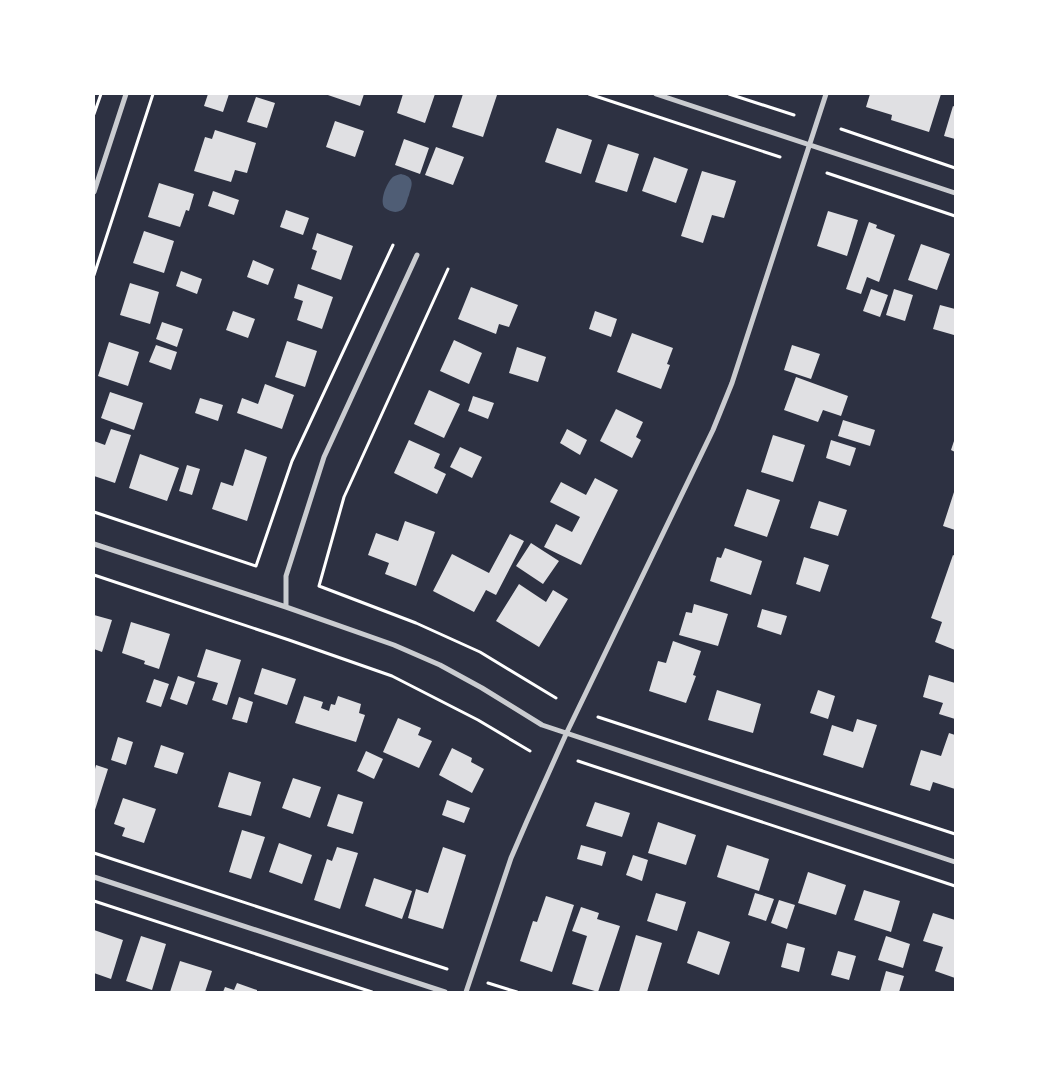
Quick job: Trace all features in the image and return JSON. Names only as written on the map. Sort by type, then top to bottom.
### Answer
[{"type":"street","points":[[94,192],[126,94]]},
{"type":"street","points":[[656,94],[955,193]]},
{"type":"street","points":[[466,992],[511,858],[526,821],[566,732],[713,430],[732,384],[826,94]]},
{"type":"street","points":[[286,607],[286,576],[324,457],[417,254]]},
{"type":"street","points":[[94,544],[286,607],[394,645],[440,664],[542,725],[955,862]]},
{"type":"street","points":[[94,877],[444,992]]},
{"type":"path","points":[[94,114],[100,94]]},
{"type":"path","points":[[94,275],[154,94]]},
{"type":"path","points":[[589,94],[780,157]]},
{"type":"path","points":[[729,94],[794,115]]},
{"type":"path","points":[[841,130],[955,168]]},
{"type":"path","points":[[827,173],[955,216]]},
{"type":"path","points":[[94,512],[256,566],[292,461],[392,245]]},
{"type":"path","points":[[448,269],[344,497],[318,586],[416,623],[480,652],[556,698]]},
{"type":"path","points":[[94,575],[392,676],[478,720],[530,751]]},
{"type":"path","points":[[598,717],[955,834]]},
{"type":"path","points":[[578,762],[955,886]]},
{"type":"path","points":[[94,853],[447,969]]},
{"type":"path","points":[[94,901],[372,992]]},
{"type":"path","points":[[488,983],[517,992]]},
{"type":"water","points":[[401,174],[410,179],[412,182],[411,188],[403,209],[393,212],[385,208],[383,198],[385,189],[391,179]]},
{"type":"building","points":[[208,94],[229,94],[223,112],[204,106]]},
{"type":"building","points":[[325,94],[364,94],[360,106]]},
{"type":"building","points":[[403,94],[435,94],[425,123],[397,113]]},
{"type":"building","points":[[463,94],[497,95],[483,137],[452,127]]},
{"type":"building","points":[[870,94],[941,94],[929,132],[891,120],[892,115],[866,107]]},
{"type":"building","points":[[256,97],[275,103],[267,128],[247,122]]},
{"type":"building","points":[[953,106],[955,107],[955,139],[944,136]]},
{"type":"building","points":[[335,121],[364,131],[355,157],[326,147]]},
{"type":"building","points":[[557,128],[592,140],[581,174],[545,162]]},
{"type":"building","points":[[215,130],[256,143],[247,173],[235,170],[231,182],[194,171],[205,137],[212,139]]},
{"type":"building","points":[[404,139],[429,148],[420,174],[395,165]]},
{"type":"building","points":[[608,144],[639,154],[627,192],[595,182]]},
{"type":"building","points":[[436,147],[464,157],[453,185],[425,175]]},
{"type":"building","points":[[654,157],[688,169],[676,203],[642,191]]},
{"type":"building","points":[[702,171],[736,181],[724,218],[712,215],[703,243],[681,236]]},
{"type":"building","points":[[159,183],[194,194],[189,211],[186,210],[180,227],[148,217]]},
{"type":"building","points":[[213,191],[239,200],[234,215],[208,206]]},
{"type":"building","points":[[286,210],[309,218],[303,235],[280,227]]},
{"type":"building","points":[[828,211],[858,220],[847,256],[817,246]]},
{"type":"building","points":[[869,222],[877,225],[876,228],[895,235],[879,282],[867,277],[861,294],[846,289]]},
{"type":"building","points":[[144,231],[174,241],[164,273],[133,263]]},
{"type":"building","points":[[317,233],[353,246],[341,280],[311,269],[317,251],[312,249]]},
{"type":"building","points":[[921,244],[950,254],[937,290],[908,280]]},
{"type":"building","points":[[253,260],[274,269],[268,285],[247,277]]},
{"type":"building","points":[[181,271],[202,279],[197,294],[176,286]]},
{"type":"building","points":[[130,283],[159,292],[150,324],[120,315]]},
{"type":"building","points":[[298,284],[333,297],[322,329],[297,320],[303,301],[294,298]]},
{"type":"building","points":[[471,287],[518,305],[509,327],[499,324],[496,334],[458,319]]},
{"type":"building","points":[[871,289],[888,295],[880,317],[863,311]]},
{"type":"building","points":[[894,289],[913,295],[905,321],[886,315]]},
{"type":"building","points":[[940,305],[955,309],[954,335],[933,329]]},
{"type":"building","points":[[233,311],[255,319],[248,338],[226,330]]},
{"type":"building","points":[[595,311],[617,319],[611,337],[589,329]]},
{"type":"building","points":[[162,322],[183,329],[177,347],[156,339]]},
{"type":"building","points":[[632,333],[673,348],[667,364],[670,365],[661,389],[617,372]]},
{"type":"building","points":[[454,340],[482,353],[469,384],[440,371]]},
{"type":"building","points":[[287,341],[317,351],[305,387],[275,377]]},
{"type":"building","points":[[109,342],[139,352],[128,386],[98,376]]},
{"type":"building","points":[[156,345],[177,352],[171,370],[149,362]]},
{"type":"building","points":[[792,345],[820,354],[811,379],[784,370]]},
{"type":"building","points":[[517,347],[546,357],[538,382],[509,373]]},
{"type":"building","points":[[796,377],[848,396],[841,416],[823,410],[818,422],[784,410]]},
{"type":"building","points":[[265,384],[294,395],[282,429],[237,413],[242,398],[258,404]]},
{"type":"building","points":[[429,390],[460,404],[444,438],[414,424]]},
{"type":"building","points":[[110,392],[143,403],[134,430],[101,418]]},
{"type":"building","points":[[473,396],[494,403],[488,419],[468,411]]},
{"type":"building","points":[[200,398],[223,405],[218,421],[195,413]]},
{"type":"building","points":[[616,409],[643,422],[636,437],[641,440],[632,458],[600,441]]},
{"type":"building","points":[[843,420],[875,430],[870,446],[838,436]]},
{"type":"building","points":[[111,429],[131,435],[115,483],[94,476],[94,441],[105,445]]},
{"type":"building","points":[[567,429],[587,440],[580,455],[560,443]]},
{"type":"building","points":[[773,435],[805,445],[793,482],[761,472]]},
{"type":"building","points":[[955,438],[955,452],[951,450]]},
{"type":"building","points":[[409,440],[440,454],[434,468],[446,474],[437,494],[394,473]]},
{"type":"building","points":[[831,440],[856,448],[850,466],[826,458]]},
{"type":"building","points":[[460,447],[482,457],[472,478],[450,467]]},
{"type":"building","points":[[245,449],[267,457],[247,521],[212,509],[221,482],[233,486]]},
{"type":"building","points":[[140,454],[179,468],[167,501],[129,488]]},
{"type":"building","points":[[187,465],[200,469],[192,495],[179,491]]},
{"type":"building","points":[[595,478],[618,490],[581,565],[544,547],[556,524],[572,532],[580,517],[550,502],[561,482],[586,495]]},
{"type":"building","points":[[747,489],[780,500],[767,537],[734,526]]},
{"type":"building","points":[[955,489],[955,530],[943,526]]},
{"type":"building","points":[[819,501],[847,510],[838,536],[810,528]]},
{"type":"building","points":[[405,521],[435,532],[416,586],[385,574],[389,563],[368,555],[376,533],[398,541]]},
{"type":"building","points":[[510,534],[524,541],[496,595],[486,590],[474,612],[433,591],[452,554],[489,573]]},
{"type":"building","points":[[531,543],[559,561],[543,584],[516,566]]},
{"type":"building","points":[[725,548],[762,561],[751,595],[710,581],[717,557],[721,558]]},
{"type":"building","points":[[953,555],[955,556],[955,650],[935,642],[942,622],[931,618]]},
{"type":"building","points":[[804,557],[829,565],[820,592],[796,584]]},
{"type":"building","points":[[519,584],[546,602],[553,590],[568,599],[539,647],[496,621]]},
{"type":"building","points":[[694,604],[728,614],[718,646],[679,635],[686,612],[692,613]]},
{"type":"building","points":[[762,609],[787,616],[781,635],[757,627]]},
{"type":"building","points":[[94,615],[112,620],[102,652],[94,649]]},
{"type":"building","points":[[131,622],[170,634],[159,669],[144,664],[145,661],[122,653]]},
{"type":"building","points":[[673,641],[701,651],[693,675],[696,676],[686,703],[649,691],[658,661],[666,663]]},
{"type":"building","points":[[206,649],[241,660],[227,705],[212,700],[218,683],[197,677]]},
{"type":"building","points":[[262,668],[296,679],[287,705],[254,694]]},
{"type":"building","points":[[929,675],[955,683],[955,719],[939,714],[943,703],[923,697]]},
{"type":"building","points":[[178,676],[195,682],[187,705],[170,699]]},
{"type":"building","points":[[154,679],[169,684],[161,707],[146,702]]},
{"type":"building","points":[[717,690],[761,704],[753,733],[708,720]]},
{"type":"building","points":[[818,690],[835,696],[828,719],[810,713]]},
{"type":"building","points":[[304,696],[323,702],[321,708],[329,711],[331,704],[335,705],[338,696],[361,704],[359,713],[365,715],[356,742],[295,723]]},
{"type":"building","points":[[239,697],[253,702],[247,723],[232,719]]},
{"type":"building","points":[[398,718],[421,728],[418,735],[432,741],[419,768],[383,752]]},
{"type":"building","points":[[857,719],[877,725],[863,768],[823,755],[832,725],[853,732]]},
{"type":"building","points":[[949,733],[955,735],[955,789],[933,782],[930,791],[910,785],[921,750],[941,756]]},
{"type":"building","points":[[118,737],[133,742],[126,765],[111,760]]},
{"type":"building","points":[[161,745],[184,753],[177,774],[154,767]]},
{"type":"building","points":[[452,748],[472,758],[471,762],[484,769],[472,793],[439,775]]},
{"type":"building","points":[[366,751],[383,759],[374,779],[357,771]]},
{"type":"building","points":[[96,765],[108,769],[94,813],[94,773]]},
{"type":"building","points":[[229,772],[261,782],[251,816],[218,807]]},
{"type":"building","points":[[293,778],[321,787],[310,818],[282,808]]},
{"type":"building","points":[[338,794],[363,802],[353,834],[327,826]]},
{"type":"building","points":[[123,798],[156,809],[144,843],[122,836],[125,828],[114,824]]},
{"type":"building","points":[[447,800],[470,808],[464,823],[442,815]]},
{"type":"building","points":[[595,802],[630,813],[622,837],[586,826]]},
{"type":"building","points":[[658,822],[696,835],[686,865],[648,853]]},
{"type":"building","points":[[242,830],[265,837],[251,879],[229,872]]},
{"type":"building","points":[[279,843],[312,855],[302,884],[269,872]]},
{"type":"building","points":[[581,845],[606,852],[602,866],[577,859]]},
{"type":"building","points":[[727,845],[769,859],[759,891],[717,877]]},
{"type":"building","points":[[337,847],[358,853],[340,909],[314,900],[327,859],[332,861]]},
{"type":"building","points":[[443,847],[466,855],[443,929],[408,918],[416,889],[428,893]]},
{"type":"building","points":[[633,855],[648,860],[642,881],[626,875]]},
{"type":"building","points":[[808,872],[846,885],[836,915],[798,903]]},
{"type":"building","points":[[374,878],[412,891],[402,919],[365,906]]},
{"type":"building","points":[[864,890],[900,901],[891,932],[854,920]]},
{"type":"building","points":[[656,893],[686,902],[677,931],[647,921]]},
{"type":"building","points":[[755,893],[774,899],[766,921],[748,915]]},
{"type":"building","points":[[546,896],[574,905],[552,972],[520,961],[533,921],[537,922]]},
{"type":"building","points":[[779,900],[795,905],[787,929],[771,923]]},
{"type":"building","points":[[581,907],[599,913],[597,919],[620,926],[598,992],[572,984],[587,936],[572,931]]},
{"type":"building","points":[[933,913],[955,920],[955,978],[935,971],[943,947],[923,941]]},
{"type":"building","points":[[94,930],[123,940],[111,979],[94,973]]},
{"type":"building","points":[[698,931],[730,942],[719,975],[687,963]]},
{"type":"building","points":[[636,935],[662,943],[647,992],[619,992]]},
{"type":"building","points":[[141,936],[166,944],[152,990],[126,981]]},
{"type":"building","points":[[886,936],[910,944],[903,968],[878,960]]},
{"type":"building","points":[[787,943],[805,948],[799,972],[781,967]]},
{"type":"building","points":[[838,951],[856,956],[849,980],[831,975]]},
{"type":"building","points":[[180,961],[212,971],[205,992],[170,992]]},
{"type":"building","points":[[886,971],[904,976],[899,992],[880,992]]},
{"type":"building","points":[[237,983],[257,990],[257,992],[223,992],[225,987],[234,990]]}]
